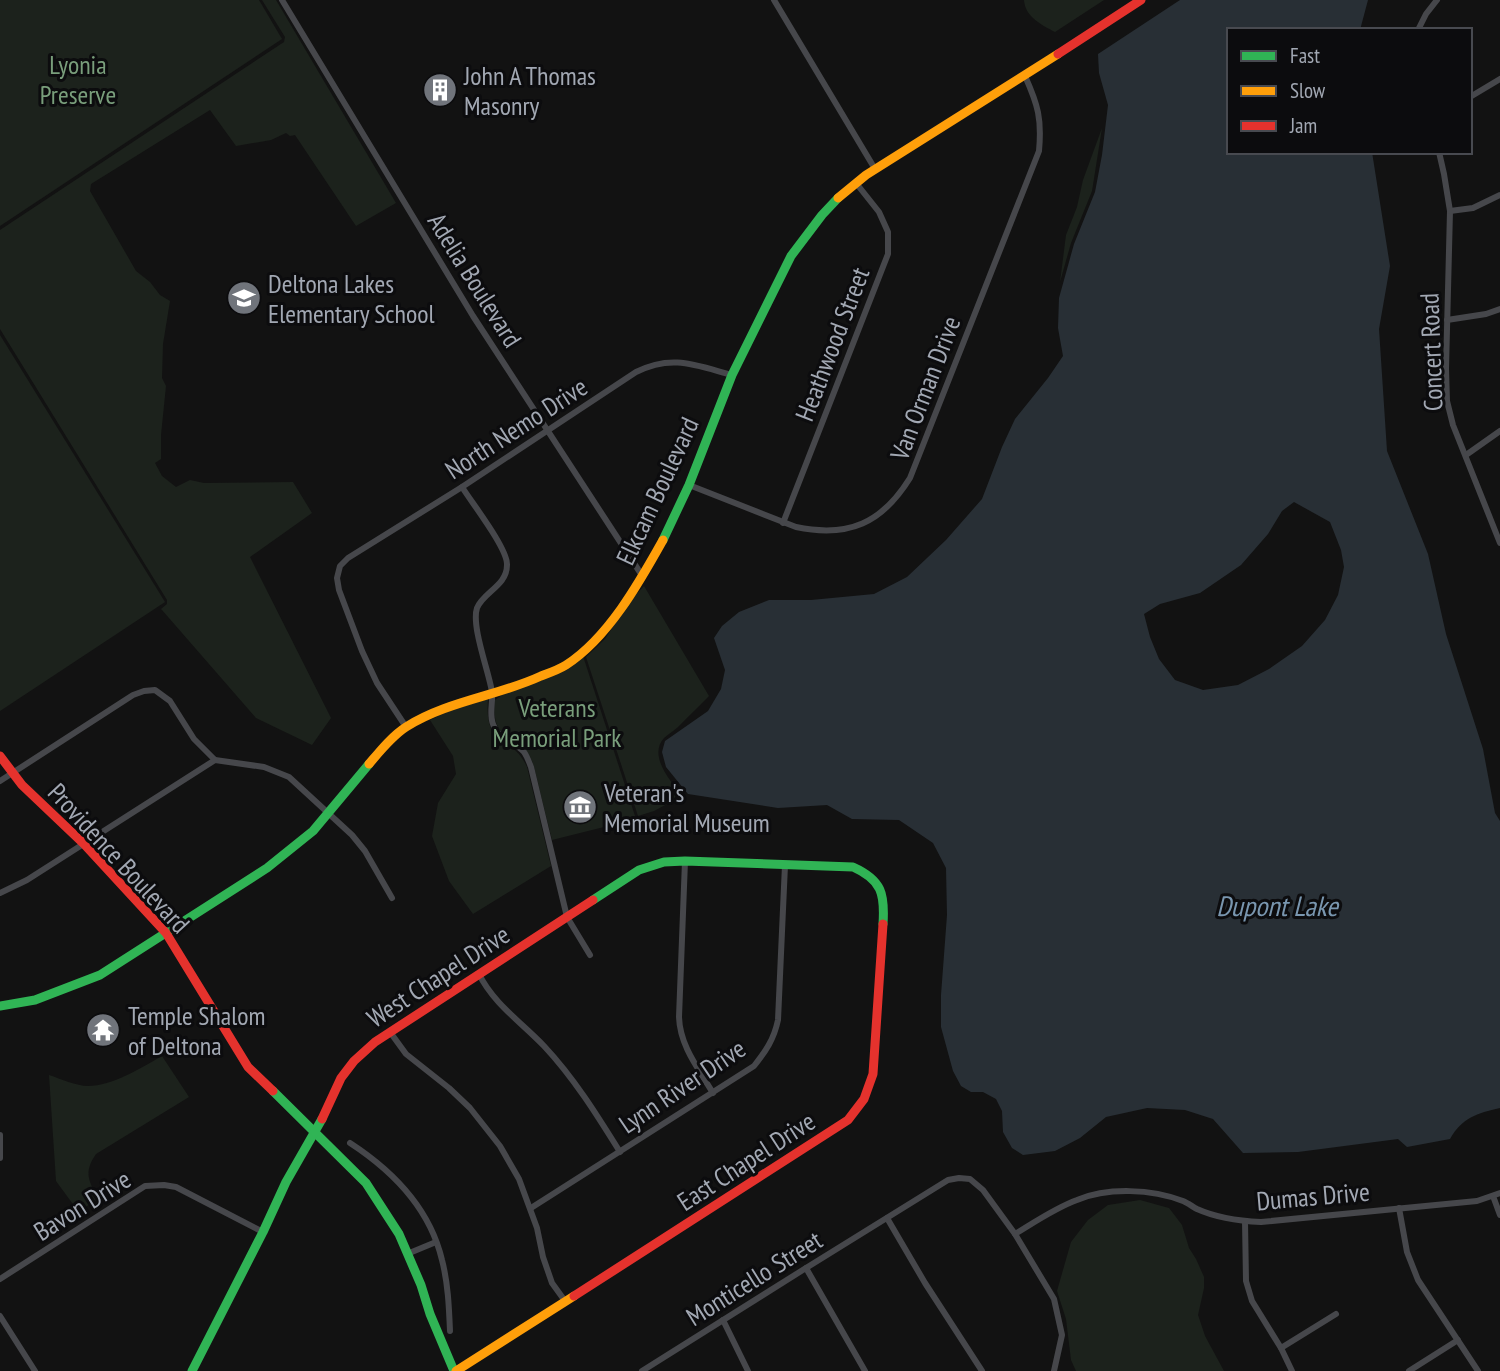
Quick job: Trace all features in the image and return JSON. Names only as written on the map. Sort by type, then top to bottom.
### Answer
[{"type":"street","name":"Adelia Boulevard","points":[[282,0],[473,316],[643,577]]},
{"type":"street","points":[[774,0],[875,169]]},
{"type":"street","name":"Elkcam Boulevard","points":[[0,1006],[35,1000],[100,975],[267,869],[313,831],[385,745],[407,727],[445,708],[520,685],[565,666],[589,646],[610,623],[643,577],[668,531],[732,375],[791,256],[822,215],[845,191],[875,169],[1141,0]]},
{"type":"street","points":[[1419,28],[1437,0]]},
{"type":"street","name":"Van Orman Drive","points":[[689,485],[783,523],[815,531],[848,529],[869,521],[899,495],[910,478],[1039,151],[1040,119],[1037,102],[1025,76]]},
{"type":"street","points":[[1472,96],[1500,79]]},
{"type":"street","name":"Concert Road","points":[[1439,154],[1450,211],[1447,401],[1453,425],[1500,543]]},
{"type":"street","name":"Heathwood Street","points":[[783,523],[888,254],[888,232],[879,212],[856,183]]},
{"type":"street","points":[[1450,211],[1473,208],[1500,195]]},
{"type":"street","points":[[1447,320],[1500,309]]},
{"type":"street","name":"North Nemo Drive","points":[[407,727],[377,682],[362,651],[339,590],[337,578],[340,566],[348,558],[649,365],[669,361],[732,375]]},
{"type":"street","points":[[1466,455],[1500,431]]},
{"type":"street","points":[[462,487],[497,540],[508,565],[497,587],[477,608],[477,627],[492,694],[492,723],[496,732],[525,754],[531,766],[566,918],[590,955]]},
{"type":"street","points":[[0,781],[132,695],[155,690],[170,701],[194,739],[215,760],[264,767],[289,777],[352,835],[365,851],[392,898]]},
{"type":"street","name":"Providence Boulevard","points":[[0,756],[22,785],[84,844],[166,933],[248,1067],[366,1183],[399,1234],[421,1285],[439,1338],[455,1371]]},
{"type":"street","points":[[0,893],[27,880],[215,760]]},
{"type":"street","points":[[685,861],[680,1031],[684,1046],[713,1093]]},
{"type":"street","name":"West Chapel Drive","points":[[192,1371],[286,1182],[316,1132],[345,1071],[375,1042],[639,870],[664,862],[685,861],[853,867],[868,873],[875,880]]},
{"type":"street","name":"Lynn River Drive","points":[[531,1209],[754,1066],[768,1049],[778,1020],[785,865]]},
{"type":"street","name":"East Chapel Drive","points":[[455,1371],[848,1120],[859,1109],[873,1074],[884,909],[880,886],[875,880]]},
{"type":"street","points":[[479,974],[498,1001],[545,1048],[575,1084],[620,1152]]},
{"type":"street","points":[[390,1032],[406,1054],[470,1108],[500,1146],[519,1179],[531,1209],[552,1283],[565,1301]]},
{"type":"street","points":[[0,1135],[0,1158]]},
{"type":"street","points":[[350,1143],[393,1176],[422,1211],[442,1257],[450,1331]]},
{"type":"street","name":"Monticello Street","points":[[642,1371],[948,1180],[971,1179],[983,1189],[1015,1234]]},
{"type":"street","name":"Bavon Drive","points":[[0,1279],[145,1186],[176,1187],[263,1232]]},
{"type":"street","name":"Dumas Drive","points":[[1015,1234],[1078,1199],[1124,1191],[1156,1193],[1214,1215],[1261,1222],[1478,1201],[1497,1195]]},
{"type":"street","points":[[1497,1195],[1500,1214]]},
{"type":"street","points":[[1399,1208],[1406,1252],[1418,1280],[1478,1371]]},
{"type":"street","points":[[887,1218],[982,1371]]},
{"type":"street","points":[[1245,1221],[1246,1281],[1252,1301],[1292,1371]]},
{"type":"street","points":[[1015,1234],[1054,1299],[1062,1335],[1054,1371]]},
{"type":"street","points":[[408,1254],[436,1242]]},
{"type":"street","points":[[806,1268],[865,1371]]},
{"type":"street","points":[[1281,1348],[1336,1314]]},
{"type":"street","points":[[0,1316],[35,1371]]},
{"type":"street","points":[[723,1320],[748,1371]]},
{"type":"street","points":[[1409,1371],[1458,1340]]},
{"type":"green space","name":"Lyonia Preserve","points":[[0,0],[259,0],[282,39],[0,226]]},
{"type":"green space","points":[[262,0],[276,0],[396,203],[356,226],[295,135],[286,133],[271,140],[236,146],[210,110],[91,184],[90,191],[136,271],[150,282],[160,295],[170,301],[163,344],[162,378],[166,386],[161,459],[155,463],[162,476],[176,487],[190,480],[204,483],[293,482],[312,513],[250,557],[331,718],[312,745],[256,718],[161,609],[167,604],[167,600],[0,329],[0,230],[284,42],[285,37]]},
{"type":"green space","points":[[1024,0],[1104,0],[1055,32],[1031,16]]},
{"type":"green space","points":[[1102,128],[1092,191],[1071,243],[1060,282],[1066,235]]},
{"type":"green space","points":[[0,335],[165,602],[0,711]]},
{"type":"green space","points":[[644,586],[709,696],[664,738],[658,752],[663,768],[684,795],[638,816],[586,657],[605,639],[630,601]]},
{"type":"green space","name":"Veterans Memorial Park","points":[[583,656],[636,819],[552,840],[532,761],[521,747],[501,732],[494,714],[495,700]]},
{"type":"green space","points":[[488,699],[490,726],[500,739],[521,756],[527,767],[551,866],[473,914],[449,881],[432,836],[438,803],[456,774],[453,756],[430,720]]},
{"type":"green space","points":[[162,1056],[189,1097],[96,1154],[90,1166],[89,1177],[98,1200],[78,1211],[56,1181],[49,1075],[79,1085],[97,1085],[126,1076]]},
{"type":"green space","points":[[1140,1200],[1169,1208],[1182,1225],[1189,1248],[1204,1277],[1198,1315],[1205,1336],[1224,1371],[1076,1371],[1071,1360],[1066,1319],[1057,1291],[1071,1242],[1088,1220],[1108,1205]]},
{"type":"water","name":"Dupont Lake","points":[[1180,0],[1368,0],[1361,28],[1227,28],[1227,154],[1372,154],[1390,266],[1379,329],[1387,451],[1428,554],[1446,634],[1483,749],[1495,813],[1500,821],[1500,1108],[1471,1118],[1460,1126],[1450,1139],[1407,1147],[1398,1139],[1298,1152],[1243,1153],[1213,1119],[1185,1110],[1147,1108],[1106,1117],[1080,1138],[1055,1151],[1023,1155],[1012,1148],[1003,1132],[1002,1111],[996,1099],[983,1092],[971,1092],[961,1086],[953,1071],[941,1027],[947,915],[946,868],[933,843],[899,820],[852,819],[827,805],[778,808],[688,794],[666,767],[662,752],[665,741],[708,711],[721,689],[725,670],[714,638],[722,626],[739,612],[769,600],[811,600],[874,594],[907,577],[946,540],[982,499],[1015,419],[1063,356],[1058,328],[1059,298],[1074,244],[1095,192],[1102,155],[1108,105],[1099,73],[1098,54]],"holes":[[[1294,502],[1330,522],[1341,550],[1344,567],[1338,595],[1325,620],[1302,646],[1269,669],[1238,685],[1203,690],[1175,680],[1159,659],[1144,614],[1160,604],[1200,593],[1241,565],[1268,534],[1282,511]]]},
{"type":"traffic: fast","points":[[663,540],[689,485],[732,375],[791,256],[838,198]]},
{"type":"traffic: fast","points":[[0,1006],[35,1000],[100,975],[267,868],[313,831],[369,764]]},
{"type":"traffic: fast","points":[[593,900],[639,870],[664,862],[853,867],[870,877],[880,889],[883,924]]},
{"type":"traffic: fast","points":[[273,1091],[366,1183],[399,1234],[454,1371]]},
{"type":"traffic: fast","points":[[192,1371],[286,1182],[322,1119]]},
{"type":"traffic: slow","points":[[838,198],[866,175],[1058,54]]},
{"type":"traffic: slow","points":[[369,764],[396,735],[422,718],[525,683],[566,665],[581,654],[609,625],[644,574],[663,540]]},
{"type":"traffic: slow","points":[[456,1371],[574,1296]]},
{"type":"traffic: jam","points":[[1058,54],[1141,0]]},
{"type":"traffic: jam","points":[[0,756],[22,785],[84,844],[166,933],[248,1067],[273,1091]]},
{"type":"traffic: jam","points":[[322,1119],[341,1078],[354,1061],[375,1042],[593,900]]},
{"type":"traffic: jam","points":[[574,1296],[848,1120],[864,1099],[873,1074],[883,924]]},
{"type":"place","name":"John A Thomas Masonry","points":[[440,90]]},
{"type":"place","name":"Deltona Lakes Elementary School","points":[[244,298]]},
{"type":"place","name":"Veteran's Memorial Museum","points":[[580,807]]},
{"type":"place","name":"Temple Shalom of Deltona","points":[[103,1030]]}]
